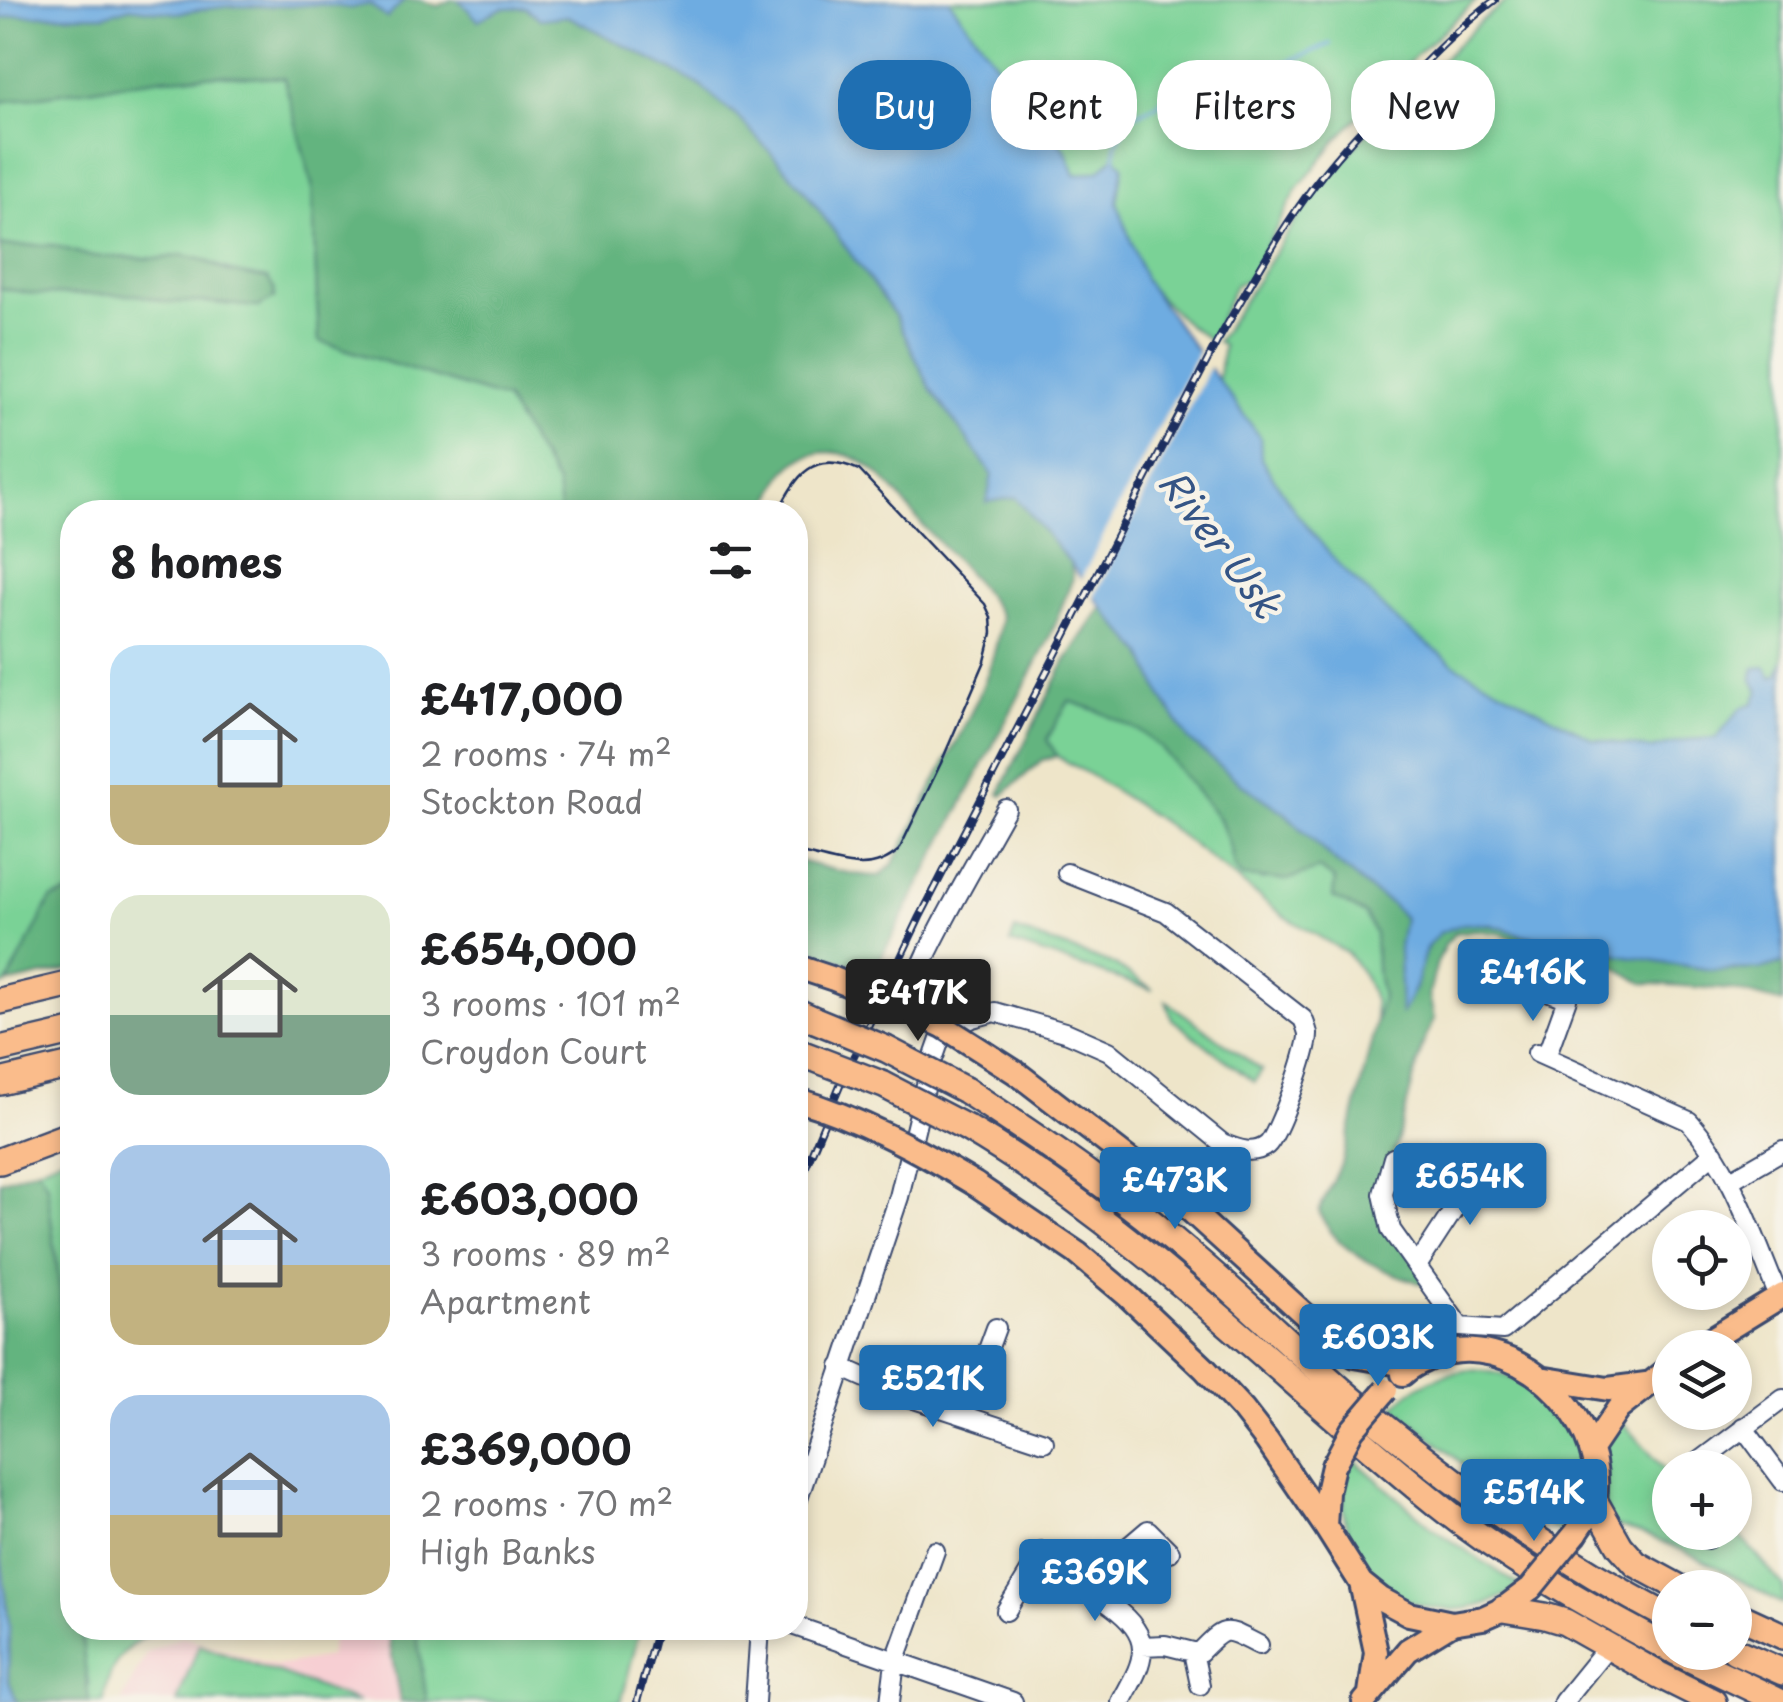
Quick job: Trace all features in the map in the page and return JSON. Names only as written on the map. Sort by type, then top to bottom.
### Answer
[{"type":"highway","points":[[0,1001],[60,987]]},
{"type":"highway","points":[[808,1017],[886,1048],[966,1090],[1076,1163],[1197,1260],[1378,1422],[1452,1480],[1531,1537],[1652,1608]]},
{"type":"highway","points":[[0,1049],[60,1034]]},
{"type":"highway","points":[[808,1056],[884,1085],[968,1128],[1033,1168],[1173,1276],[1440,1506],[1508,1554],[1652,1640]]},
{"type":"highway","points":[[0,1082],[60,1068]]},
{"type":"highway","points":[[0,1161],[60,1138]]},
{"type":"highway","points":[[1594,1502],[1620,1546],[1636,1564],[1652,1573]]},
{"type":"highway","points":[[1502,1610],[1566,1622],[1713,1702]]},
{"type":"highway","points":[[1752,1622],[1783,1636]]},
{"type":"highway","points":[[1752,1658],[1783,1672]]},
{"type":"highway","points":[[1713,1670],[1780,1702]]},
{"type":"main road","points":[[808,971],[892,1002],[942,1026],[1018,1074],[1137,1164],[1338,1345],[1355,1356],[1411,1366]]},
{"type":"main road","points":[[808,1105],[858,1122],[920,1152],[1077,1252],[1204,1368],[1267,1441],[1361,1583],[1409,1614],[1452,1624]]},
{"type":"main road","points":[[1726,1330],[1781,1296]]},
{"type":"main road","points":[[1325,1526],[1333,1466],[1352,1430],[1411,1366],[1443,1353],[1473,1350],[1506,1358],[1540,1378],[1579,1422],[1591,1448],[1594,1502],[1576,1534],[1531,1588],[1502,1610],[1452,1624],[1408,1650],[1367,1697]]},
{"type":"main road","points":[[1540,1378],[1608,1389],[1649,1383]]},
{"type":"main road","points":[[1591,1448],[1618,1408],[1652,1381]]},
{"type":"main road","points":[[1361,1583],[1376,1652],[1367,1697]]},
{"type":"street","points":[[943,1031],[913,996],[915,978],[1006,809]]},
{"type":"street","points":[[808,1468],[899,1196],[930,1068],[943,1031],[995,1012],[1068,1033],[1109,1052],[1222,1144],[1241,1150],[1256,1151],[1270,1144],[1280,1125],[1305,1048],[1308,1033],[1303,1019],[1166,912],[1066,873]]},
{"type":"street","points":[[1533,985],[1567,999],[1541,1055],[1690,1121],[1706,1140],[1729,1180],[1781,1296]]},
{"type":"street","points":[[1729,1180],[1783,1150]]},
{"type":"street","points":[[1393,1158],[1383,1194],[1390,1230],[1460,1327],[1503,1330],[1714,1153]]},
{"type":"street","points":[[1417,1266],[1466,1192],[1489,1184],[1498,1174]]},
{"type":"street","points":[[964,1415],[996,1328]]},
{"type":"street","points":[[841,1367],[908,1397],[1044,1442]]},
{"type":"street","points":[[1752,1420],[1783,1399]]},
{"type":"street","points":[[1714,1450],[1738,1430]]},
{"type":"street","points":[[1746,1430],[1783,1481]]},
{"type":"street","points":[[1080,1587],[1148,1530],[1170,1552]]},
{"type":"street","points":[[890,1702],[895,1662],[935,1551]]},
{"type":"street","points":[[1006,1611],[1039,1558],[1125,1615],[1137,1630],[1142,1646],[1134,1677],[1120,1702]]},
{"type":"street","points":[[808,1631],[1013,1702]]},
{"type":"street","points":[[1142,1646],[1164,1645],[1200,1652],[1215,1634],[1222,1632],[1232,1632],[1258,1645]]},
{"type":"street","points":[[755,1702],[759,1640]]},
{"type":"street","points":[[1193,1652],[1200,1685]]},
{"type":"street","points":[[1563,1702],[1602,1654]]},
{"type":"shaded area","points":[[173,1640],[195,1640],[276,1666],[329,1657],[332,1640],[389,1640],[400,1702],[121,1702],[147,1652]]},
{"type":"green space","points":[[404,0],[438,6],[459,0],[478,20],[502,8],[526,7],[540,19],[567,16],[698,84],[741,120],[803,188],[895,315],[931,389],[993,474],[1071,564],[1073,578],[1048,641],[873,973],[808,949],[808,863],[869,876],[880,876],[892,865],[976,702],[992,660],[1001,617],[975,582],[880,476],[853,457],[819,453],[793,464],[771,500],[559,500],[557,484],[505,399],[319,341],[312,185],[284,78],[162,78],[0,102],[0,19],[17,15],[105,15],[130,7],[175,13],[230,6],[319,4],[350,8],[370,4],[387,18]]},
{"type":"green space","points":[[855,0],[1477,0],[1412,60],[1351,60],[1351,124],[1331,147],[1331,60],[1157,60],[1157,150],[1328,150],[1297,190],[1249,279],[1235,285],[1210,340],[1188,325],[1151,289],[1218,380],[1223,346],[1217,342],[1309,200],[1352,150],[1495,150],[1495,60],[1441,60],[1508,0],[1783,0],[1783,783],[1477,771],[971,144],[971,60],[903,60]]},
{"type":"green space","points":[[162,78],[284,78],[312,185],[319,341],[505,399],[557,484],[559,500],[60,500],[60,897],[51,900],[7,984],[0,986],[0,288],[34,294],[138,295],[168,302],[258,307],[274,289],[182,255],[159,259],[89,256],[53,245],[0,246],[0,102]]},
{"type":"green space","points":[[53,245],[89,256],[159,259],[182,255],[204,260],[229,272],[268,279],[274,298],[258,307],[168,302],[138,295],[34,294],[0,288],[0,246]]},
{"type":"green space","points":[[1102,607],[1143,654],[1162,697],[1189,740],[1239,782],[1284,812],[1336,862],[1404,918],[1399,947],[1415,987],[1423,957],[1435,937],[1453,926],[1477,924],[1702,968],[1751,970],[1783,963],[1783,1003],[1734,990],[1643,983],[1604,961],[1501,934],[1475,930],[1456,933],[1446,943],[1437,963],[1429,994],[1434,1019],[1422,1047],[1393,1158],[1391,1230],[1432,1287],[1366,1261],[1338,1240],[1319,1211],[1343,1160],[1382,997],[1375,934],[1365,914],[1333,897],[1335,880],[1319,869],[1287,880],[1242,877],[1234,867],[1220,820],[1162,749],[1142,732],[1069,701],[1047,739],[1057,756],[1042,760],[1002,796],[999,794],[1065,662]]},
{"type":"green space","points":[[1069,701],[1125,722],[1161,748],[1215,813],[1227,838],[1234,867],[1262,880],[1319,869],[1335,880],[1333,897],[1365,914],[1375,934],[1382,997],[1376,1023],[1374,999],[1363,974],[1347,953],[1284,916],[1167,825],[1057,756],[1047,739]]},
{"type":"green space","points":[[60,896],[60,972],[7,984],[51,899]]},
{"type":"green space","points":[[1015,930],[1115,965],[1153,990],[1010,943]]},
{"type":"green space","points":[[1166,1001],[1262,1070],[1254,1082],[1172,1019]]},
{"type":"green space","points":[[60,1158],[60,1289],[47,1185],[38,1168]]},
{"type":"green space","points":[[38,1168],[47,1185],[60,1289],[60,1640],[82,1640],[89,1702],[17,1702],[8,1679],[9,1625],[0,1547],[0,1181]]},
{"type":"green space","points":[[1469,1370],[1501,1374],[1528,1386],[1550,1403],[1567,1424],[1577,1449],[1580,1477],[1576,1506],[1564,1536],[1476,1475],[1394,1407],[1428,1382]]},
{"type":"green space","points":[[1615,1413],[1652,1455],[1652,1538],[1608,1525],[1594,1475]]},
{"type":"green space","points":[[1352,1458],[1434,1529],[1520,1586],[1484,1604],[1449,1609],[1415,1603],[1386,1588],[1363,1564],[1348,1533],[1344,1497]]},
{"type":"green space","points":[[1681,1550],[1752,1550],[1783,1586],[1783,1604],[1752,1587],[1752,1570],[1720,1569]]},
{"type":"green space","points":[[82,1640],[139,1640],[115,1665],[104,1702],[89,1702]]},
{"type":"green space","points":[[389,1640],[418,1640],[427,1702],[400,1702]]},
{"type":"green space","points":[[418,1640],[637,1640],[621,1702],[427,1702]]},
{"type":"green space","points":[[199,1644],[359,1702],[177,1702]]},
{"type":"water","points":[[0,0],[404,0],[387,18],[370,4],[350,8],[319,4],[230,6],[175,13],[130,7],[105,15],[17,15],[0,19]]},
{"type":"water","name":"River Usk","points":[[459,0],[949,0],[994,60],[991,150],[1065,150],[1075,175],[1099,171],[1115,156],[1123,166],[1117,202],[1145,281],[1260,437],[1261,459],[1297,514],[1338,564],[1399,623],[1457,666],[1593,739],[1652,749],[1686,740],[1716,738],[1741,708],[1754,703],[1759,691],[1752,678],[1755,668],[1766,667],[1771,677],[1778,675],[1783,660],[1783,963],[1763,969],[1712,970],[1526,936],[1489,924],[1463,924],[1439,933],[1426,948],[1415,987],[1401,1015],[1399,947],[1404,918],[1336,862],[1284,812],[1239,782],[1189,740],[1162,697],[1143,654],[1016,497],[987,502],[992,474],[931,389],[895,315],[803,188],[741,120],[698,84],[568,16],[540,19],[526,7],[502,8],[478,20]]},
{"type":"water","points":[[0,1548],[9,1625],[8,1679],[17,1702],[0,1702]]},
{"type":"pier","points":[[1200,348],[1211,364],[1092,601],[1079,583]]},
{"type":"waterway","points":[[1115,158],[1116,145],[1129,117],[1157,105],[1172,90],[1209,73],[1250,78],[1330,44]]},
{"type":"tram line","points":[[785,500],[800,477],[818,464],[830,462],[859,470],[985,604],[991,617],[992,633],[985,661],[899,850],[887,859],[862,865],[808,855]]},
{"type":"railway","points":[[808,1162],[920,917],[1217,342],[1259,269],[1305,198],[1348,144],[1443,45],[1495,0]]},
{"type":"railway","points":[[637,1702],[654,1640]]}]
